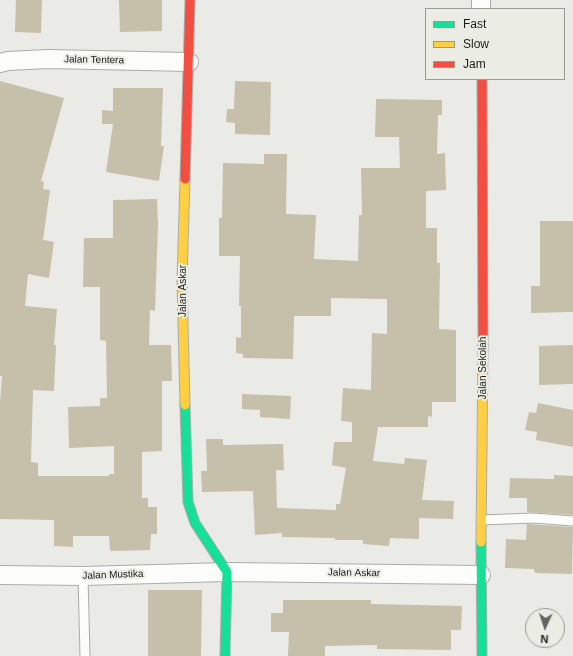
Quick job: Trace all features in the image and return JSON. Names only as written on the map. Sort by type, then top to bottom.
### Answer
[{"type":"street","name":"Jalan Askar","points":[[190,0],[182,280],[188,502],[195,523],[227,572],[481,575]]},
{"type":"street","name":"Jalan Tentera","points":[[0,63],[8,61],[48,59],[189,62]]},
{"type":"street","name":"Jalan Sekolah","points":[[482,80],[482,656]]},
{"type":"street","name":"Jalan Mustika","points":[[0,576],[83,576],[227,572]]},
{"type":"street","points":[[225,656],[227,572]]},
{"type":"lane","points":[[481,520],[533,518],[573,520]]},
{"type":"lane","points":[[83,576],[85,656]]},
{"type":"building","points":[[16,0],[42,0],[41,33],[15,32]]},
{"type":"building","points":[[119,0],[162,0],[162,31],[120,32]]},
{"type":"building","points":[[0,81],[64,98],[41,181],[44,182],[43,189],[50,190],[43,240],[54,242],[49,278],[28,274],[25,306],[57,309],[54,345],[56,345],[54,391],[33,390],[31,462],[38,463],[38,476],[109,476],[109,474],[114,474],[114,446],[69,448],[68,407],[100,406],[100,398],[107,398],[106,341],[100,340],[100,287],[83,287],[84,238],[113,238],[113,200],[157,199],[158,225],[155,311],[150,310],[149,345],[171,345],[172,381],[162,381],[162,451],[142,452],[142,498],[148,498],[148,507],[157,507],[157,534],[151,534],[150,550],[110,551],[109,536],[73,536],[73,547],[54,546],[54,520],[0,519],[0,402],[2,376],[0,376]]},
{"type":"building","points":[[235,81],[271,82],[270,135],[235,134],[235,123],[226,122],[227,109],[234,109]]},
{"type":"building","points":[[113,88],[163,88],[161,146],[164,146],[159,181],[106,172],[113,124],[102,124],[102,110],[113,111]]},
{"type":"building","points":[[376,99],[442,100],[442,115],[438,115],[437,154],[445,153],[446,190],[426,191],[426,228],[437,228],[437,263],[440,263],[439,329],[456,330],[456,402],[432,402],[432,417],[428,416],[428,427],[378,427],[373,461],[404,464],[405,458],[427,460],[422,500],[454,501],[453,519],[419,518],[419,539],[390,538],[389,546],[363,544],[363,540],[282,537],[282,533],[255,535],[253,491],[202,492],[201,471],[207,471],[206,439],[223,439],[223,445],[283,444],[284,470],[276,470],[277,508],[336,510],[336,504],[340,504],[346,468],[332,465],[334,442],[352,442],[352,422],[341,421],[343,388],[371,390],[372,333],[387,334],[387,299],[331,298],[331,316],[294,316],[293,359],[243,358],[243,354],[236,353],[236,337],[241,338],[241,306],[239,306],[240,256],[219,256],[219,218],[222,218],[223,163],[264,164],[264,154],[287,154],[286,214],[316,215],[314,259],[358,261],[359,215],[362,215],[361,168],[400,168],[399,137],[375,137]]},
{"type":"building","points":[[540,221],[573,221],[573,312],[531,313],[531,286],[540,286]]},
{"type":"building","points":[[573,345],[573,384],[539,385],[539,346]]},
{"type":"building","points":[[242,394],[291,396],[290,419],[260,417],[260,410],[242,409]]},
{"type":"building","points":[[538,403],[573,410],[573,447],[536,440],[537,432],[525,430],[529,412],[536,413]]},
{"type":"building","points":[[554,475],[573,476],[573,515],[527,512],[527,498],[509,498],[510,478],[554,479]]},
{"type":"building","points":[[527,524],[573,527],[572,574],[535,573],[534,569],[505,568],[506,539],[526,540]]},
{"type":"building","points":[[148,590],[202,590],[201,656],[148,656]]},
{"type":"building","points":[[283,600],[371,600],[371,604],[462,606],[461,630],[451,630],[451,650],[377,649],[377,645],[325,646],[325,656],[288,656],[289,632],[271,632],[271,613],[283,613]]},
{"type":"traffic: fast","points":[[185,405],[188,502],[195,523],[227,572],[225,656]]},
{"type":"traffic: fast","points":[[481,542],[482,656]]},
{"type":"traffic: slow","points":[[185,179],[182,280],[185,405]]},
{"type":"traffic: slow","points":[[481,542],[483,345]]},
{"type":"traffic: jam","points":[[185,179],[190,0]]},
{"type":"traffic: jam","points":[[482,80],[483,345]]}]
